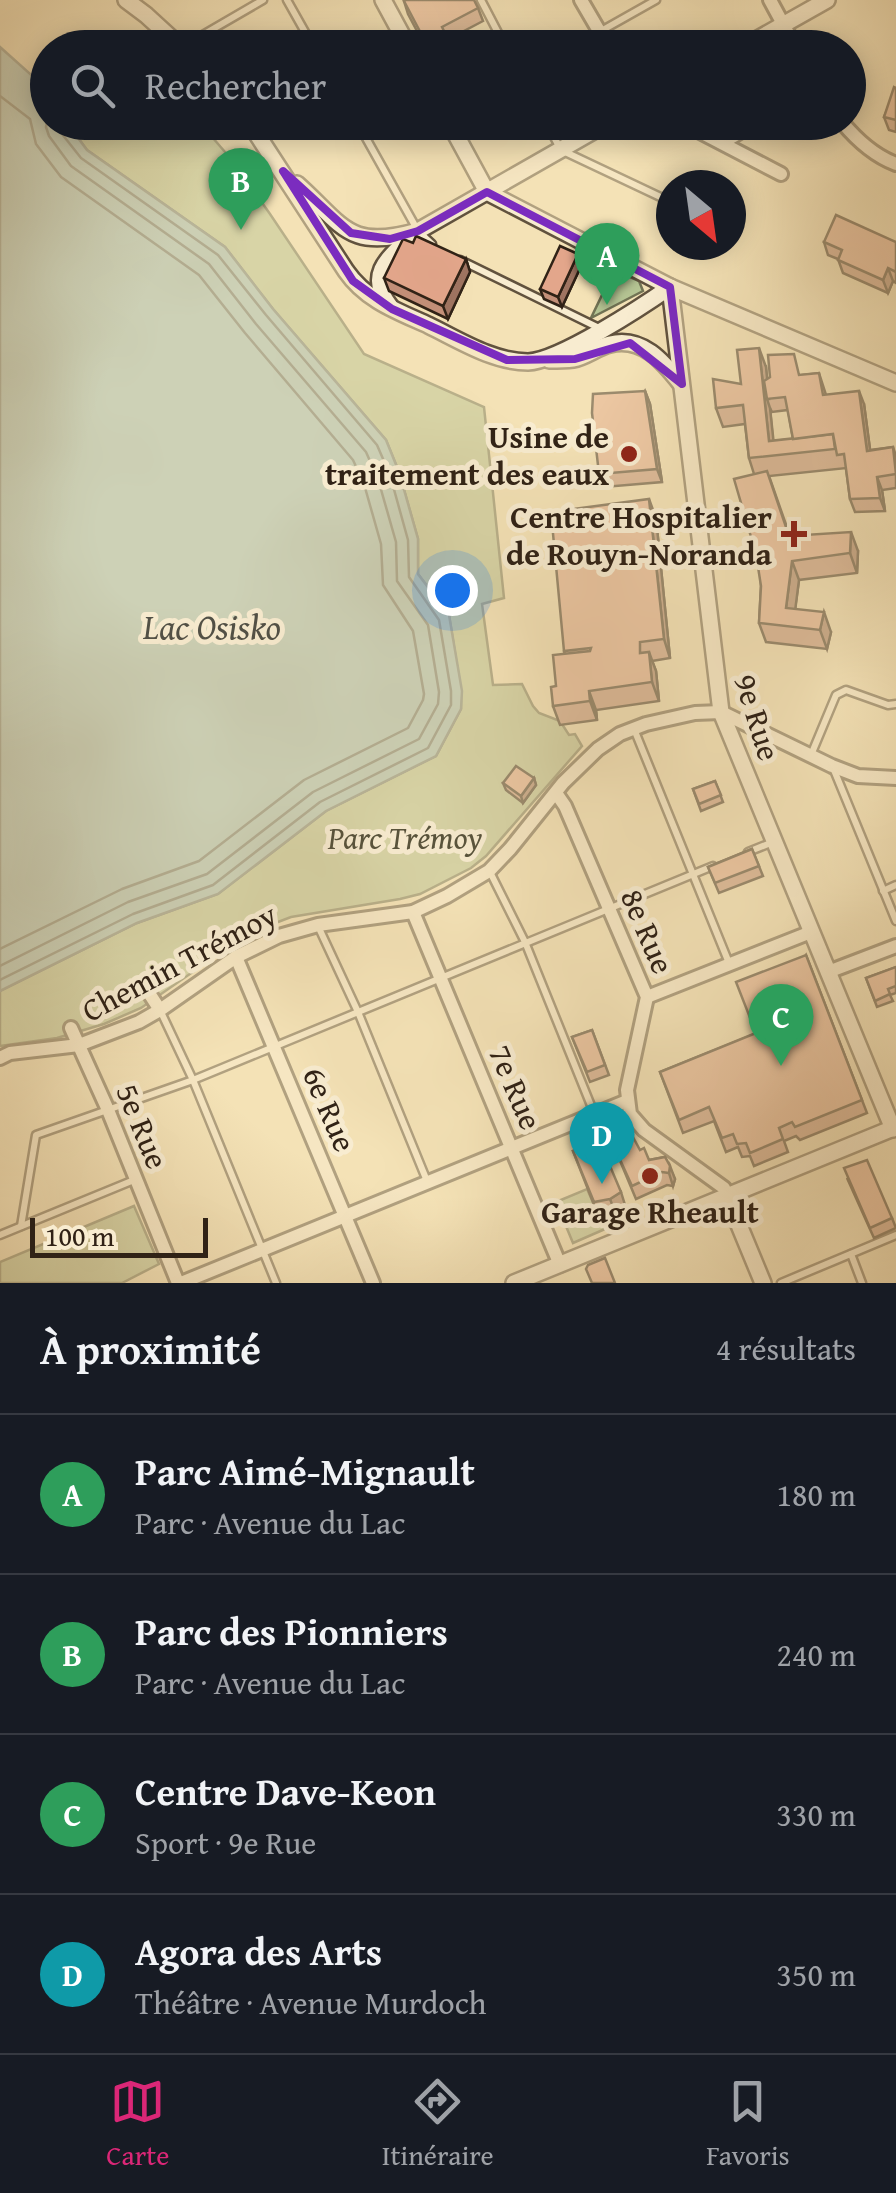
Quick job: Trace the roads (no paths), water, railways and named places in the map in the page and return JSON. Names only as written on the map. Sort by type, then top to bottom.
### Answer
[{"type":"street","points":[[126,0],[162,30]]},
{"type":"street","points":[[383,0],[399,30]]},
{"type":"street","points":[[581,0],[599,30]]},
{"type":"street","points":[[770,0],[786,30]]},
{"type":"street","points":[[773,30],[828,0]]},
{"type":"street","points":[[261,140],[353,281],[368,296],[507,360],[574,359],[610,344],[630,342],[665,363],[682,384]]},
{"type":"street","points":[[459,140],[487,192],[670,287],[896,382]]},
{"type":"street","points":[[392,309],[381,292],[381,267],[388,257],[418,231],[578,140]]},
{"type":"street","points":[[718,140],[781,174]]},
{"type":"street","points":[[857,140],[896,164]]},
{"type":"street","points":[[283,171],[350,233],[390,239],[418,231]]},
{"type":"street","points":[[540,360],[632,314],[670,287]]},
{"type":"street","name":"9e Rue","points":[[670,287],[721,712],[895,1131]]},
{"type":"street","points":[[721,712],[858,776],[896,778]]},
{"type":"street","name":"Chemin Trémoy","points":[[0,1058],[79,1045],[139,1022],[236,957],[280,936],[318,924],[413,912],[489,871],[563,783],[598,749],[634,728],[695,713],[721,712]]},
{"type":"street","name":"8e Rue","points":[[556,794],[565,806],[647,997],[627,1101]]},
{"type":"street","name":"7e Rue","points":[[413,912],[567,1283]]},
{"type":"street","points":[[647,997],[812,932]]},
{"type":"street","points":[[828,972],[896,946]]},
{"type":"street","name":"6e Rue","points":[[236,957],[372,1283]]},
{"type":"street","points":[[149,992],[160,1010]]},
{"type":"street","name":"5e Rue","points":[[71,1028],[180,1283]]},
{"type":"street","points":[[180,1283],[627,1101],[638,1126],[724,1188],[764,1283]]},
{"type":"street","points":[[514,1283],[895,1131]]},
{"type":"lane","points":[[212,30],[262,0]]},
{"type":"lane","points":[[287,0],[304,30]]},
{"type":"lane","points":[[481,0],[497,30]]},
{"type":"lane","points":[[604,30],[656,0]]},
{"type":"lane","points":[[366,140],[418,231],[435,248]]},
{"type":"lane","points":[[556,140],[561,150],[656,195]]},
{"type":"lane","points":[[726,144],[733,140]]},
{"type":"lane","points":[[452,256],[602,330]]},
{"type":"lane","points":[[811,756],[841,691],[896,704]]},
{"type":"lane","points":[[634,728],[730,964]]},
{"type":"lane","points":[[832,766],[896,922]]},
{"type":"lane","points":[[742,854],[774,842]]},
{"type":"lane","points":[[22,1226],[36,1135],[193,1080],[726,861]]},
{"type":"lane","points":[[489,871],[525,942],[595,1114]]},
{"type":"lane","points":[[883,891],[896,886]]},
{"type":"lane","points":[[318,924],[428,1182]]},
{"type":"lane","points":[[160,1010],[276,1283]]},
{"type":"lane","points":[[0,1234],[135,1180]]},
{"type":"lane","points":[[780,1283],[896,1236]]},
{"type":"lane","points":[[850,1254],[862,1283]]},
{"type":"water","name":"Lac Osisko","points":[[0,47],[30,74],[30,140],[80,140],[87,150],[225,247],[386,440],[418,539],[418,574],[449,615],[462,691],[461,709],[436,756],[326,811],[218,894],[137,923],[0,991]]},
{"type":"place","name":"Parc des Pionniers","points":[[241,230]]},
{"type":"place","name":"Parc Aimé-Mignault","points":[[607,305]]},
{"type":"place","name":"Usine de traitement des eaux","points":[[629,454]]},
{"type":"place","name":"Centre Hospitalier de Rouyn-Noranda","points":[[794,534]]},
{"type":"place","name":"Centre Dave-Keon","points":[[781,1066]]},
{"type":"place","name":"Garage Rheault","points":[[650,1176]]},
{"type":"place","name":"Agora des Arts","points":[[602,1184]]},
{"type":"park label","name":"Parc Trémoy","points":[[405,837]]}]
